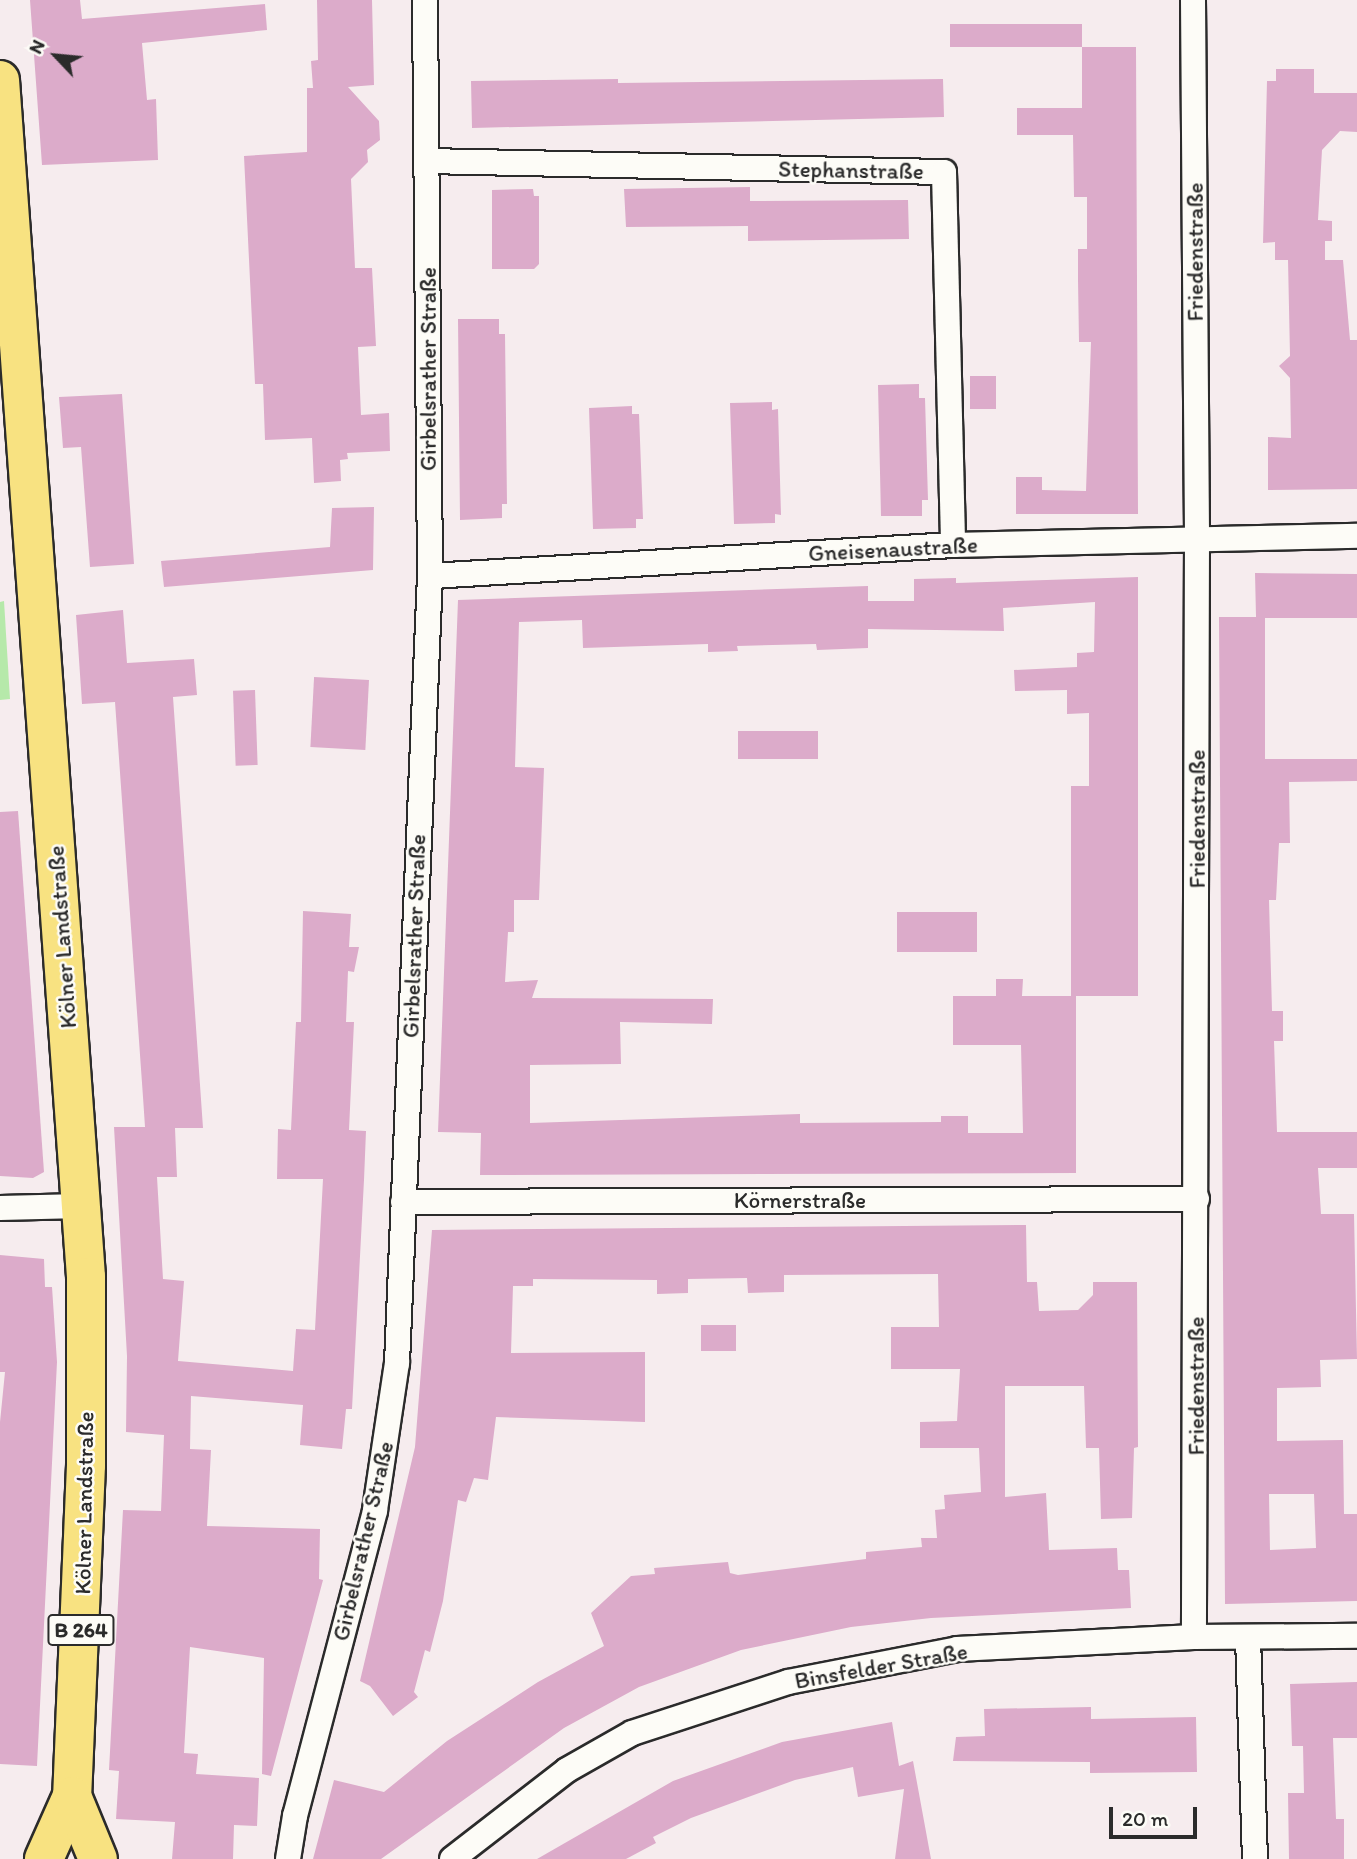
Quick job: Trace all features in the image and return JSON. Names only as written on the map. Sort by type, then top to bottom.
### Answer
[{"type":"main road","name":"Kölner Landstraße","points":[[0,79],[86,1277],[86,1465],[72,1796],[44,1859]]},
{"type":"main road","name":"Kölner Landstraße","points":[[72,1796],[98,1859]]},
{"type":"street","name":"Girbelsrather Straße","points":[[288,1859],[295,1815],[387,1447],[397,1363],[430,576],[425,0]]},
{"type":"street","name":"Friedenstraße","points":[[1193,0],[1197,538],[1194,1637]]},
{"type":"street","name":"Stephanstraße","points":[[426,161],[944,172],[953,545]]},
{"type":"street","name":"Gneisenaustraße","points":[[430,576],[953,545],[1357,536]]},
{"type":"street","name":"Körnerstraße","points":[[403,1202],[1197,1199]]},
{"type":"street","points":[[0,1208],[81,1206]]},
{"type":"street","name":"Binsfelder Straße","points":[[453,1859],[567,1770],[632,1734],[788,1682],[957,1649],[1194,1637],[1357,1636]]},
{"type":"street","points":[[1248,1637],[1255,1859]]},
{"type":"green space","points":[[4,601],[10,699],[0,700],[0,602]]},
{"type":"building","points":[[30,0],[80,0],[82,19],[265,4],[267,30],[142,43],[147,100],[156,99],[158,160],[42,165]]},
{"type":"building","points":[[317,0],[372,0],[374,85],[348,87],[379,121],[380,140],[367,150],[368,162],[351,179],[355,268],[372,268],[376,346],[358,347],[361,415],[389,413],[390,451],[347,453],[348,459],[340,460],[341,481],[314,483],[312,438],[265,440],[263,384],[255,384],[244,156],[307,152],[307,88],[313,88],[311,61],[318,60]]},
{"type":"building","points":[[950,24],[1082,24],[1082,47],[950,47]]},
{"type":"building","points":[[1082,47],[1136,47],[1138,514],[1016,514],[1016,477],[1042,477],[1042,490],[1086,491],[1091,342],[1079,342],[1078,249],[1087,249],[1087,197],[1074,197],[1073,135],[1017,135],[1017,108],[1082,108]]},
{"type":"building","points":[[1276,69],[1314,69],[1314,93],[1357,93],[1357,132],[1340,131],[1322,150],[1318,220],[1332,221],[1332,241],[1325,241],[1325,260],[1343,260],[1350,340],[1357,340],[1357,489],[1268,490],[1268,437],[1291,438],[1290,378],[1279,366],[1290,356],[1288,260],[1275,260],[1275,242],[1263,243],[1267,81],[1276,81]]},
{"type":"building","points":[[618,79],[618,83],[943,79],[944,117],[472,128],[471,81]]},
{"type":"building","points":[[750,187],[750,201],[908,200],[909,239],[748,241],[748,226],[626,227],[624,189]]},
{"type":"building","points":[[533,189],[534,196],[539,196],[539,264],[534,269],[492,269],[492,190]]},
{"type":"building","points":[[458,319],[499,319],[499,334],[505,334],[507,504],[502,504],[502,518],[460,520]]},
{"type":"building","points":[[970,376],[996,376],[996,409],[970,409]]},
{"type":"building","points":[[919,384],[919,398],[925,398],[928,500],[922,500],[922,516],[881,516],[878,385]]},
{"type":"building","points":[[122,394],[134,564],[90,567],[81,447],[63,448],[59,397]]},
{"type":"building","points":[[772,402],[772,410],[778,409],[781,515],[775,514],[775,523],[734,524],[730,403]]},
{"type":"building","points":[[632,406],[632,414],[639,414],[643,519],[636,519],[636,528],[593,529],[589,408]]},
{"type":"building","points":[[374,507],[373,570],[164,587],[161,561],[330,547],[332,508]]},
{"type":"building","points":[[1255,573],[1357,574],[1357,618],[1265,618],[1265,759],[1357,759],[1357,781],[1289,782],[1290,843],[1279,843],[1276,900],[1269,900],[1272,1011],[1283,1011],[1283,1041],[1274,1041],[1277,1132],[1357,1132],[1357,1168],[1318,1168],[1321,1214],[1354,1214],[1357,1359],[1320,1360],[1321,1387],[1277,1388],[1277,1441],[1343,1440],[1344,1514],[1357,1514],[1357,1601],[1225,1604],[1219,617],[1256,617]],"holes":[[[1269,1494],[1314,1494],[1316,1548],[1270,1550]]]},
{"type":"building","points":[[1138,577],[1138,996],[1076,996],[1076,1173],[480,1175],[481,1133],[438,1132],[458,600],[868,586],[868,601],[914,601],[914,579],[956,578],[956,583]],"holes":[[[1095,602],[1094,652],[1077,653],[1077,667],[1014,670],[1015,691],[1067,690],[1067,714],[1089,713],[1089,786],[1071,786],[1071,996],[1022,996],[1023,979],[996,979],[996,996],[953,996],[953,1045],[1021,1045],[1023,1133],[968,1133],[968,1116],[941,1116],[941,1122],[800,1123],[800,1114],[530,1123],[530,1065],[621,1064],[620,1022],[712,1024],[713,999],[532,998],[538,980],[505,982],[508,932],[514,932],[514,900],[539,900],[544,768],[515,767],[519,622],[582,620],[583,648],[708,644],[708,652],[738,651],[737,646],[816,644],[817,650],[868,648],[868,629],[1004,631],[1003,608]]]},
{"type":"building","points":[[123,610],[127,663],[194,659],[197,695],[173,697],[203,1128],[175,1128],[177,1177],[157,1177],[163,1279],[184,1281],[178,1361],[293,1371],[296,1329],[315,1330],[323,1179],[277,1179],[278,1129],[291,1130],[296,1022],[301,1022],[303,911],[351,914],[349,947],[359,947],[354,972],[348,971],[346,1022],[354,1022],[349,1130],[366,1131],[352,1409],[346,1409],[342,1449],[300,1445],[303,1405],[191,1396],[190,1449],[211,1450],[207,1526],[320,1529],[319,1579],[323,1580],[271,1776],[262,1774],[264,1658],[190,1647],[184,1753],[198,1754],[196,1774],[259,1778],[257,1826],[234,1825],[233,1859],[172,1859],[175,1822],[116,1819],[119,1771],[109,1770],[123,1510],[161,1511],[164,1435],[126,1432],[127,1356],[114,1127],[145,1127],[115,702],[82,704],[76,615]]},
{"type":"building","points":[[314,677],[369,680],[365,750],[310,747]]},
{"type":"building","points":[[255,690],[258,765],[236,766],[233,691]]},
{"type":"building","points":[[738,731],[818,731],[818,759],[738,759]]},
{"type":"building","points":[[18,811],[44,1172],[33,1178],[0,1176],[0,812]]},
{"type":"building","points":[[897,912],[977,912],[977,952],[897,952]]},
{"type":"building","points":[[1026,1225],[1027,1282],[1037,1282],[1039,1311],[1078,1310],[1093,1295],[1093,1282],[1137,1282],[1138,1447],[1134,1448],[1132,1518],[1101,1519],[1099,1448],[1086,1448],[1084,1386],[1005,1386],[1005,1497],[1046,1493],[1049,1550],[1117,1548],[1118,1570],[1129,1570],[1131,1608],[931,1618],[851,1627],[741,1650],[639,1687],[564,1728],[381,1859],[313,1859],[334,1780],[384,1792],[447,1741],[538,1682],[604,1646],[591,1613],[631,1576],[655,1574],[654,1568],[728,1562],[730,1573],[738,1575],[866,1559],[866,1552],[922,1547],[921,1538],[937,1538],[935,1510],[945,1509],[944,1495],[981,1492],[979,1448],[920,1448],[920,1422],[957,1421],[960,1369],[891,1369],[891,1327],[939,1327],[938,1274],[784,1275],[784,1292],[748,1293],[747,1278],[688,1279],[688,1293],[657,1294],[657,1280],[533,1279],[533,1286],[513,1286],[511,1353],[645,1352],[645,1422],[496,1417],[488,1480],[474,1478],[466,1502],[458,1500],[443,1601],[430,1652],[425,1650],[414,1692],[418,1697],[393,1716],[370,1686],[360,1681],[415,1447],[432,1230]]},
{"type":"building","points":[[0,1255],[44,1259],[45,1287],[52,1287],[57,1362],[37,1766],[0,1764],[0,1422],[5,1372],[0,1372]]},
{"type":"building","points":[[701,1325],[736,1325],[736,1351],[701,1351]]},
{"type":"building","points":[[1357,1682],[1357,1738],[1333,1738],[1336,1819],[1344,1819],[1344,1859],[1289,1859],[1288,1793],[1304,1793],[1303,1746],[1292,1746],[1290,1684]]},
{"type":"building","points":[[1091,1707],[1091,1719],[1196,1717],[1197,1772],[1090,1773],[1090,1762],[953,1761],[956,1737],[985,1736],[984,1709]]},
{"type":"building","points":[[892,1722],[899,1766],[913,1761],[931,1859],[895,1859],[904,1789],[858,1797],[853,1767],[795,1780],[691,1818],[653,1837],[656,1843],[626,1859],[537,1859],[673,1781],[782,1742]]}]
